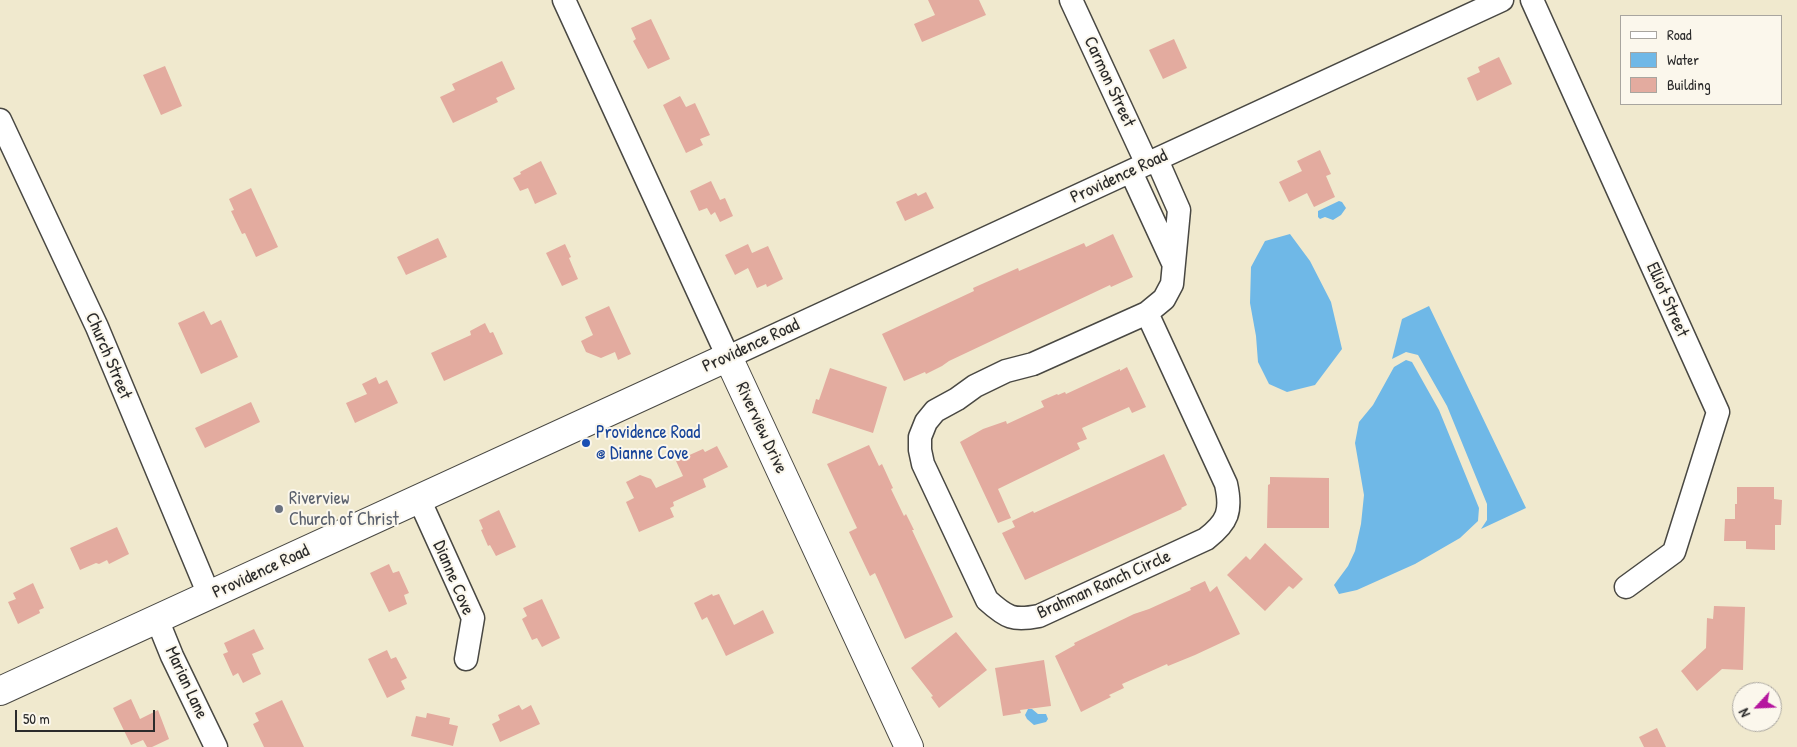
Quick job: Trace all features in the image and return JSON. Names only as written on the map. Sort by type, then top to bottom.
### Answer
[{"type":"street","name":"Riverview Drive","points":[[564,0],[909,747]]},
{"type":"street","name":"Carmon Street","points":[[1071,0],[1145,165]]},
{"type":"street","name":"Providence Road","points":[[0,691],[1502,0]]},
{"type":"street","name":"Elliot Street","points":[[1532,0],[1718,412],[1674,552],[1626,587]]},
{"type":"street","name":"Church Street","points":[[0,120],[97,327],[209,595]]},
{"type":"street","name":"Brahman Ranch Circle","points":[[1145,165],[1174,264],[1172,284],[1164,299],[1148,313],[1033,364],[1006,371],[974,386],[957,399],[935,411],[926,422],[920,437],[923,464],[987,600],[1000,612],[1014,618],[1040,616],[1206,539],[1227,518],[1230,501],[1226,484],[1148,313]]},
{"type":"street","name":"Dianne Cove","points":[[419,499],[473,618],[466,660]]},
{"type":"street","name":"Marian Lane","points":[[157,619],[172,656],[216,747]]},
{"type":"water","points":[[1339,201],[1346,208],[1341,215],[1333,220],[1325,217],[1320,219],[1318,217],[1318,211]]},
{"type":"water","points":[[1290,234],[1310,261],[1331,302],[1342,349],[1315,385],[1287,392],[1269,384],[1258,362],[1256,336],[1250,303],[1251,267],[1265,241]]},
{"type":"water","points":[[1429,306],[1526,508],[1481,529],[1487,520],[1487,504],[1447,406],[1418,355],[1406,352],[1392,359],[1402,319]]},
{"type":"water","points":[[1406,360],[1412,362],[1439,410],[1479,508],[1478,521],[1460,538],[1415,564],[1357,590],[1339,594],[1334,585],[1348,566],[1355,551],[1361,524],[1364,495],[1355,443],[1359,422],[1373,405],[1394,367]]},
{"type":"water","points":[[1028,709],[1032,709],[1038,714],[1046,714],[1048,719],[1046,722],[1034,725],[1025,715]]},
{"type":"building","points":[[928,0],[979,0],[986,15],[922,42],[914,24],[935,15]]},
{"type":"building","points":[[651,19],[670,59],[648,69],[633,41],[636,39],[631,28]]},
{"type":"building","points":[[1174,39],[1187,68],[1163,79],[1149,50]]},
{"type":"building","points":[[1499,57],[1512,84],[1477,101],[1467,78],[1480,72],[1478,67]]},
{"type":"building","points":[[502,61],[515,89],[496,98],[498,102],[453,123],[440,97],[455,90],[452,84]]},
{"type":"building","points":[[165,66],[182,106],[161,115],[143,75]]},
{"type":"building","points":[[680,96],[686,107],[695,103],[710,135],[700,139],[703,145],[686,153],[663,105]]},
{"type":"building","points":[[1320,150],[1331,174],[1326,176],[1335,197],[1314,207],[1307,193],[1289,202],[1279,182],[1302,171],[1297,161]]},
{"type":"building","points":[[541,161],[557,194],[535,204],[528,188],[520,191],[513,178]]},
{"type":"building","points":[[711,181],[720,200],[725,198],[733,216],[720,222],[715,212],[711,215],[707,208],[699,211],[690,191]]},
{"type":"building","points":[[251,188],[278,247],[256,257],[245,233],[242,234],[231,211],[234,210],[229,199]]},
{"type":"building","points":[[926,192],[934,208],[905,221],[896,202],[916,193],[918,196]]},
{"type":"building","points":[[1113,234],[1133,277],[1111,287],[1110,285],[949,361],[926,374],[925,372],[904,381],[882,334],[974,291],[973,288],[1018,268],[1019,271],[1084,243],[1086,247]]},
{"type":"building","points":[[438,238],[447,257],[406,275],[397,257]]},
{"type":"building","points":[[565,244],[578,279],[562,286],[546,253]]},
{"type":"building","points":[[748,244],[752,253],[768,246],[783,279],[767,287],[766,284],[757,288],[748,268],[735,275],[725,255]]},
{"type":"building","points":[[609,306],[631,354],[618,360],[615,352],[601,358],[586,352],[581,341],[593,335],[585,317]]},
{"type":"building","points":[[204,311],[211,325],[221,320],[238,357],[201,374],[178,323]]},
{"type":"building","points":[[485,323],[490,333],[493,332],[503,354],[444,381],[431,353],[471,335],[470,331]]},
{"type":"building","points":[[1127,367],[1146,407],[1132,413],[1129,407],[1082,428],[1087,439],[1077,443],[1080,449],[998,489],[1011,518],[998,523],[960,442],[983,429],[1006,421],[1007,424],[1044,407],[1041,401],[1057,394],[1065,392],[1066,394]]},
{"type":"building","points":[[830,368],[887,387],[873,433],[812,413],[816,399],[819,400]]},
{"type":"building","points":[[376,377],[379,384],[387,380],[398,403],[355,423],[346,403],[367,394],[362,384]]},
{"type":"building","points":[[251,402],[260,422],[205,448],[195,428]]},
{"type":"building","points":[[869,445],[879,466],[882,464],[893,488],[891,489],[904,516],[906,514],[914,530],[912,530],[953,617],[905,639],[875,573],[870,576],[849,532],[857,528],[827,464]]},
{"type":"building","points":[[717,446],[728,467],[703,479],[706,487],[673,502],[674,506],[670,508],[674,517],[639,532],[626,502],[634,498],[626,482],[640,475],[651,479],[656,488],[683,476],[676,461],[703,449],[705,452]]},
{"type":"building","points":[[1164,454],[1187,505],[1182,509],[1025,580],[1002,533],[1015,527],[1012,521],[1033,511],[1034,513]]},
{"type":"building","points":[[1270,477],[1329,478],[1329,528],[1267,528],[1268,485],[1270,484]]},
{"type":"building","points":[[1737,487],[1774,487],[1774,499],[1782,500],[1781,525],[1775,525],[1775,550],[1746,549],[1746,541],[1724,541],[1725,519],[1735,519]]},
{"type":"building","points":[[499,510],[516,547],[496,556],[490,545],[488,546],[479,520]]},
{"type":"building","points":[[117,527],[129,554],[109,564],[107,560],[80,570],[70,548]]},
{"type":"building","points":[[1265,543],[1303,579],[1293,589],[1289,586],[1265,611],[1227,575],[1246,556],[1250,560]]},
{"type":"building","points":[[389,564],[393,573],[399,571],[409,593],[404,595],[407,604],[389,612],[370,573]]},
{"type":"building","points":[[1205,581],[1210,592],[1217,586],[1240,634],[1195,655],[1168,666],[1167,664],[1122,684],[1124,688],[1109,695],[1111,697],[1081,712],[1055,656],[1075,645],[1074,643],[1134,614],[1191,590],[1190,588]]},
{"type":"building","points":[[33,583],[44,608],[39,610],[40,613],[18,624],[8,602],[16,599],[13,593]]},
{"type":"building","points":[[712,594],[713,596],[719,594],[734,625],[763,610],[774,633],[726,656],[707,617],[702,620],[694,603]]},
{"type":"building","points":[[542,599],[560,638],[542,647],[537,638],[532,640],[522,619],[527,616],[523,608]]},
{"type":"building","points":[[1714,606],[1745,607],[1743,670],[1722,669],[1697,691],[1681,671],[1706,648],[1707,618],[1713,619]]},
{"type":"building","points":[[254,629],[264,649],[252,654],[261,674],[243,683],[238,673],[233,676],[223,654],[228,652],[224,643]]},
{"type":"building","points":[[956,632],[987,670],[939,708],[931,697],[933,696],[911,668]]},
{"type":"building","points":[[387,650],[391,659],[396,657],[407,678],[401,681],[405,689],[387,698],[368,659]]},
{"type":"building","points":[[1044,660],[1051,706],[1020,710],[1021,713],[1003,716],[995,668]]},
{"type":"building","points":[[131,699],[140,719],[158,710],[169,739],[152,747],[147,747],[143,740],[131,745],[113,708]]},
{"type":"building","points":[[282,700],[304,747],[264,747],[253,724],[259,721],[255,713]]},
{"type":"building","points":[[519,705],[522,710],[531,705],[540,724],[500,742],[492,724],[500,720],[498,715]]},
{"type":"building","points":[[427,713],[450,718],[449,724],[458,726],[453,746],[411,736],[416,716],[426,718]]},
{"type":"building","points":[[1657,728],[1666,747],[1644,747],[1639,737]]},
{"type":"place","name":"Providence Road @ Dianne Cove","points":[[586,443]]},
{"type":"place","name":"Riverview Church of Christ","points":[[279,509]]}]
